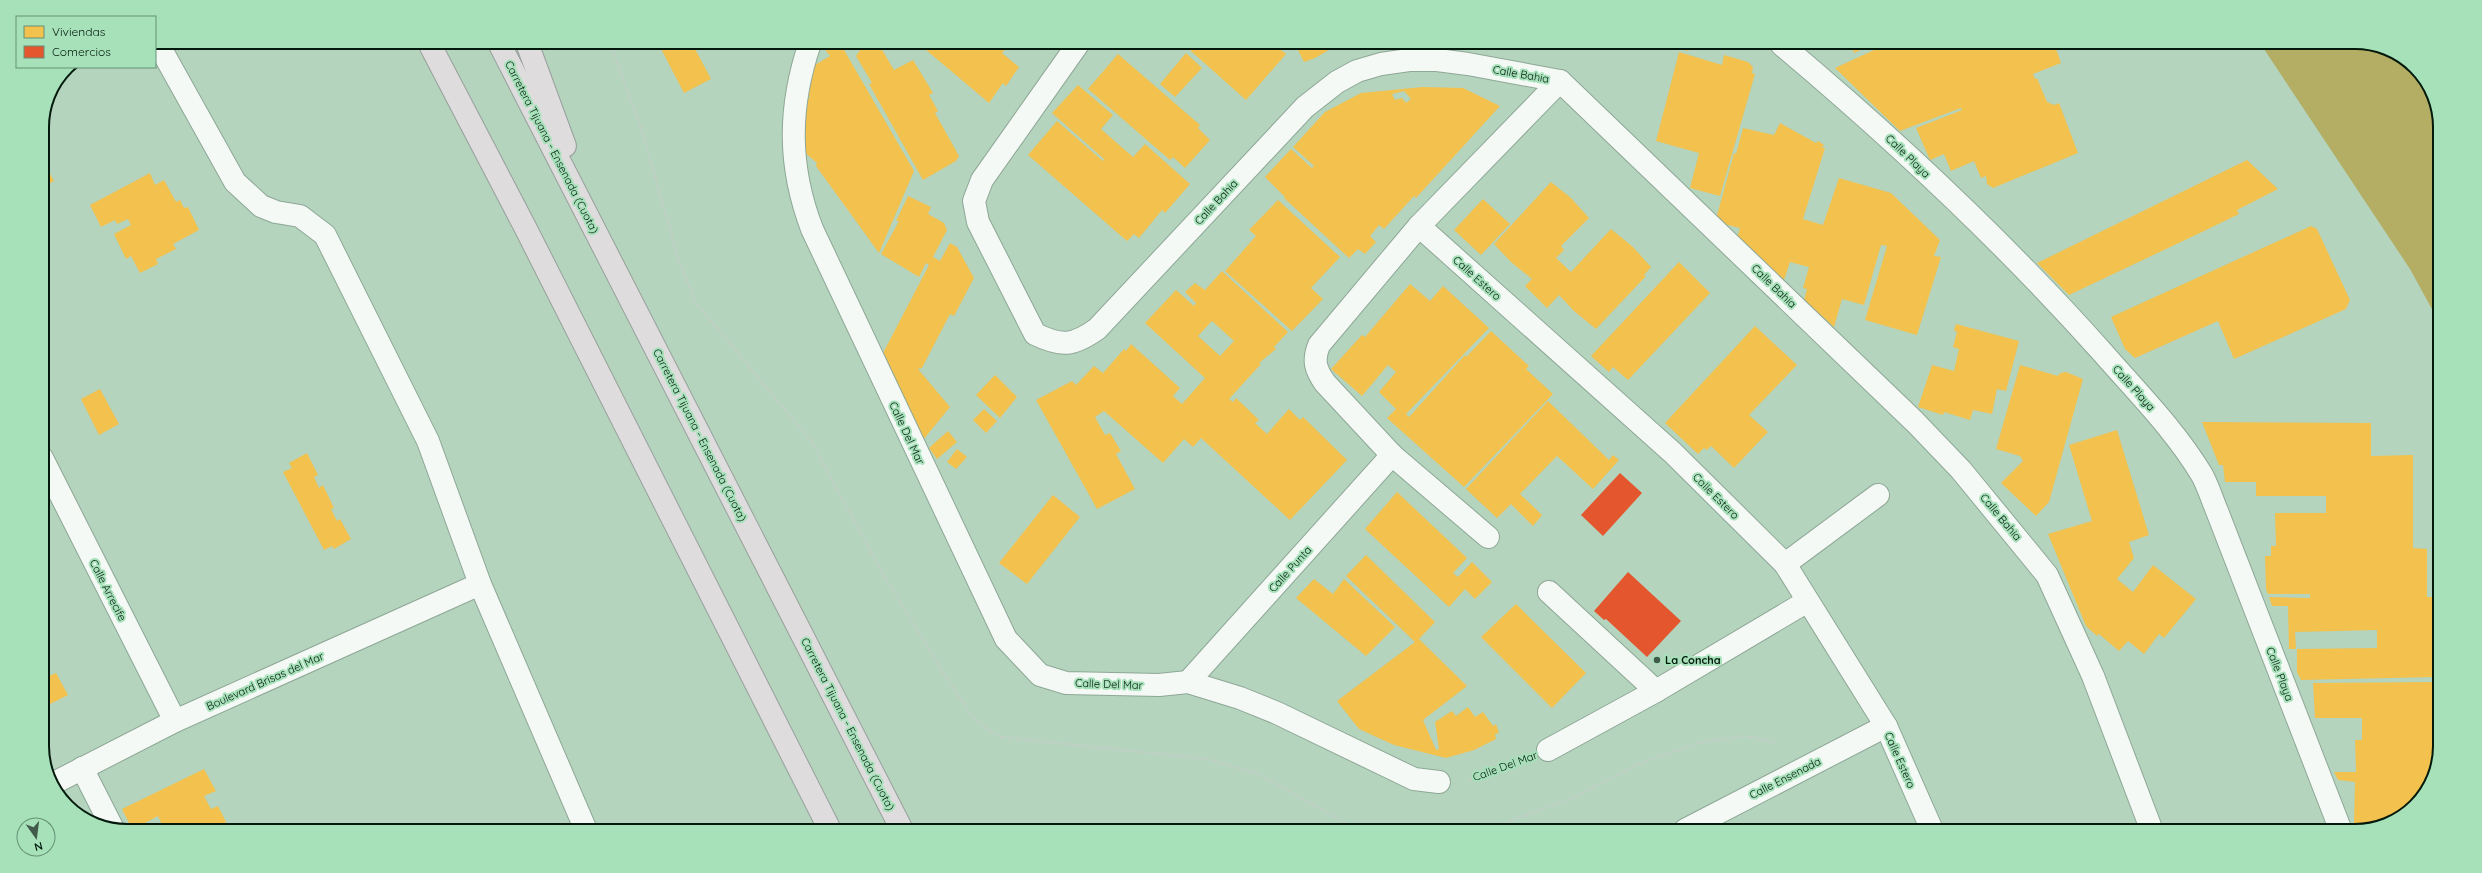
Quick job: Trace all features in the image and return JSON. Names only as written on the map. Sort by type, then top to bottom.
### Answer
[{"type":"highway","points":[[432,49],[529,234],[826,824]]},
{"type":"highway","name":"Carretera Tijuana - Ensenada (Cuota)","points":[[502,49],[899,824]]},
{"type":"highway","points":[[529,49],[596,233]]},
{"type":"highway","points":[[879,786],[904,824]]},
{"type":"street","points":[[161,49],[235,182],[261,206],[276,212],[300,216],[325,235],[428,440],[480,584],[582,824]]},
{"type":"street","name":"Calle Del Mar","points":[[808,49],[803,63],[793,114],[794,164],[801,201],[825,258],[1006,639],[1040,675],[1066,682],[1159,685],[1188,682],[1240,698],[1277,713],[1414,779],[1439,782]]},
{"type":"street","name":"Calle Bahia","points":[[1074,49],[982,180],[974,201],[978,222],[1035,334],[1051,342],[1065,344],[1075,342],[1097,328],[1305,107],[1336,82],[1357,71],[1381,64],[1423,60],[1468,64],[1560,81],[1916,422],[1961,470],[2021,541],[2047,574],[2071,623],[2149,824]]},
{"type":"street","name":"Calle Playa","points":[[1787,49],[1868,117],[2052,296],[2184,448],[2203,477],[2217,511],[2338,824]]},
{"type":"street","points":[[1488,537],[1392,455],[1325,383],[1316,371],[1316,353],[1319,345],[1420,226],[1560,81]]},
{"type":"street","name":"Calle Estero","points":[[1420,226],[1673,453],[1785,564],[1806,602],[1886,726],[1929,824]]},
{"type":"street","name":"Calle Punta","points":[[1188,682],[1392,455]]},
{"type":"street","name":"Calle Arrecife","points":[[49,472],[175,721]]},
{"type":"street","points":[[1785,564],[1878,495]]},
{"type":"street","name":"Boulevard Brisas del Mar","points":[[57,781],[175,721],[480,584]]},
{"type":"street","points":[[1549,592],[1656,691]]},
{"type":"street","name":"Calle Del Mar","points":[[1548,750],[1656,691],[1806,602]]},
{"type":"street","name":"Calle Ensenada","points":[[1695,824],[1886,726]]},
{"type":"street","points":[[82,768],[110,823]]},
{"type":"path","points":[[612,49],[644,134],[679,262],[696,303],[811,441],[882,572],[941,670],[974,719],[1000,737],[1208,759],[1258,774],[1347,824]]},
{"type":"path","points":[[1502,824],[1575,797],[1638,764],[1698,742],[1745,736],[1774,742],[1795,772]]},
{"type":"path","name":"Calle Del Mar","points":[[1439,782],[1462,781],[1480,778],[1548,750]]},
{"type":"shaded area","points":[[2264,49],[2371,50],[2399,62],[2407,68],[2420,83],[2429,102],[2433,121],[2433,311],[2410,269]]},
{"type":"building: Viviendas","points":[[661,49],[695,49],[711,79],[684,93]]},
{"type":"building: Viviendas","points":[[825,49],[843,49],[914,171],[879,253],[816,166],[817,163],[804,152],[804,112],[807,110],[806,99],[810,97],[807,92],[813,66],[830,56]]},
{"type":"building: Viviendas","points":[[861,49],[882,49],[894,70],[913,60],[933,93],[929,95],[938,111],[935,113],[959,156],[956,161],[923,180],[869,84],[872,83],[856,56]]},
{"type":"building: Viviendas","points":[[925,49],[1005,49],[1002,53],[1019,67],[1006,86],[1003,83],[989,103]]},
{"type":"building: Viviendas","points":[[1189,49],[1280,49],[1286,54],[1246,100]]},
{"type":"building: Viviendas","points":[[1298,49],[1330,49],[1315,58],[1304,62]]},
{"type":"building: Viviendas","points":[[1852,49],[1863,49],[1854,53]]},
{"type":"building: Viviendas","points":[[1876,49],[2056,49],[2061,63],[2033,74],[2035,79],[2037,78],[2047,102],[2054,105],[2059,103],[2078,153],[1993,188],[1987,184],[1986,176],[1981,178],[1974,161],[1951,171],[1944,154],[1930,160],[1916,128],[1962,110],[1961,108],[1900,131],[1835,68]]},
{"type":"building: Viviendas","points":[[1679,52],[1722,65],[1724,55],[1748,62],[1753,67],[1752,73],[1755,74],[1720,196],[1690,188],[1699,153],[1656,141]]},
{"type":"building: Viviendas","points":[[1186,53],[1202,68],[1175,97],[1160,84]]},
{"type":"building: Viviendas","points":[[1118,54],[1200,125],[1198,128],[1210,140],[1185,168],[1173,157],[1170,160],[1088,89]]},
{"type":"building: Viviendas","points":[[1078,85],[1113,115],[1101,129],[1133,157],[1145,144],[1190,184],[1165,213],[1162,210],[1139,238],[1134,234],[1127,241],[1028,155],[1057,121],[1103,161],[1104,159],[1052,113]]},
{"type":"building: Viviendas","points":[[1423,87],[1463,88],[1500,106],[1416,198],[1414,196],[1384,229],[1379,225],[1370,236],[1376,242],[1365,254],[1358,249],[1349,258],[1284,198],[1285,197],[1265,177],[1291,149],[1312,168],[1314,166],[1293,147],[1325,112],[1361,93]],"holes":[[[1404,91],[1411,99],[1406,103],[1402,98],[1395,100],[1392,94]]]},
{"type":"building: Viviendas","points":[[1780,123],[1816,143],[1818,141],[1824,145],[1822,148],[1825,148],[1803,219],[1823,225],[1839,178],[1891,193],[1940,240],[1934,256],[1941,257],[1917,335],[1865,320],[1887,246],[1881,245],[1864,305],[1842,299],[1834,327],[1804,300],[1807,289],[1803,288],[1809,267],[1790,262],[1784,280],[1737,238],[1740,228],[1719,223],[1716,219],[1734,153],[1736,154],[1743,128],[1774,135]]},
{"type":"building: Viviendas","points":[[2247,160],[2278,189],[2237,210],[2239,214],[2069,295],[2037,263]]},
{"type":"building: Viviendas","points":[[49,172],[54,181],[49,184]]},
{"type":"building: Viviendas","points":[[150,173],[155,185],[164,180],[176,202],[180,200],[184,208],[188,207],[199,230],[173,244],[176,249],[156,259],[158,264],[140,273],[131,256],[126,259],[114,234],[131,225],[128,219],[117,224],[115,220],[101,227],[90,205]]},
{"type":"building: Viviendas","points":[[1551,182],[1571,198],[1589,218],[1561,246],[1564,250],[1556,258],[1571,272],[1611,229],[1633,247],[1651,267],[1644,275],[1646,276],[1596,329],[1574,311],[1559,295],[1547,308],[1525,286],[1532,279],[1511,262],[1494,244]]},
{"type":"building: Viviendas","points":[[908,196],[931,207],[928,214],[944,223],[947,230],[933,257],[940,261],[950,243],[957,247],[974,278],[954,316],[950,314],[922,368],[918,369],[950,407],[923,440],[882,355],[929,265],[926,263],[919,277],[881,254],[899,221],[896,221]]},
{"type":"building: Viviendas","points":[[1483,199],[1510,224],[1481,255],[1454,230]]},
{"type":"building: Viviendas","points":[[1278,200],[1340,257],[1311,288],[1323,299],[1292,331],[1225,271],[1256,236],[1249,230]]},
{"type":"building: Viviendas","points":[[2311,226],[2317,229],[2350,300],[2346,309],[2234,359],[2218,321],[2135,358],[2125,349],[2111,317]]},
{"type":"building: Viviendas","points":[[1679,262],[1710,293],[1628,380],[1613,367],[1609,372],[1591,356]]},
{"type":"building: Viviendas","points":[[1222,271],[1288,332],[1274,347],[1276,349],[1259,363],[1261,364],[1229,399],[1233,402],[1236,398],[1259,420],[1255,423],[1267,434],[1289,409],[1300,420],[1303,417],[1347,460],[1290,520],[1201,438],[1193,447],[1184,439],[1163,463],[1104,411],[1095,417],[1105,435],[1110,433],[1121,451],[1116,454],[1135,489],[1097,509],[1036,400],[1072,381],[1076,385],[1094,366],[1103,373],[1124,349],[1126,351],[1131,344],[1180,388],[1173,396],[1182,404],[1205,378],[1145,323],[1176,290],[1194,306],[1196,303],[1185,292],[1195,283],[1205,290]],"holes":[[[1212,321],[1234,341],[1220,356],[1198,336]]]},
{"type":"building: Viviendas","points":[[1410,284],[1430,301],[1443,286],[1489,328],[1406,414],[1409,417],[1465,355],[1466,357],[1491,331],[1529,366],[1526,369],[1553,394],[1464,487],[1387,418],[1396,409],[1379,392],[1396,372],[1388,365],[1362,396],[1331,369],[1362,335],[1365,337]]},
{"type":"building: Viviendas","points":[[1956,324],[2019,341],[2006,391],[1997,389],[1992,414],[1973,410],[1970,420],[1944,412],[1943,415],[1918,407],[1932,365],[1954,371],[1959,349],[1953,347],[1957,332],[1954,330]]},
{"type":"building: Viviendas","points":[[1755,326],[1797,365],[1749,415],[1768,432],[1734,468],[1711,446],[1707,450],[1704,448],[1698,454],[1665,423]]},
{"type":"building: Viviendas","points":[[2020,365],[2058,376],[2060,373],[2066,372],[2083,379],[2049,502],[2036,516],[2001,483],[2023,461],[2020,456],[1996,449]]},
{"type":"building: Viviendas","points":[[995,375],[1017,397],[1000,418],[976,395]]},
{"type":"building: Viviendas","points":[[100,389],[119,424],[99,435],[81,399]]},
{"type":"building: Viviendas","points":[[1548,401],[1609,460],[1613,455],[1619,460],[1593,489],[1557,456],[1520,494],[1542,515],[1533,526],[1511,504],[1497,518],[1466,489]]},
{"type":"building: Viviendas","points":[[984,409],[997,421],[986,433],[973,420]]},
{"type":"building: Viviendas","points":[[2202,422],[2371,423],[2371,456],[2413,455],[2413,548],[2427,549],[2427,597],[2433,597],[2433,677],[2301,680],[2297,672],[2297,649],[2377,648],[2377,630],[2295,632],[2296,649],[2289,649],[2288,606],[2272,606],[2269,597],[2310,598],[2310,594],[2268,594],[2266,589],[2265,556],[2271,556],[2271,546],[2276,546],[2275,513],[2326,513],[2326,496],[2256,496],[2256,482],[2225,482],[2223,465],[2219,465]]},
{"type":"building: Viviendas","points":[[2117,430],[2149,535],[2129,542],[2134,558],[2117,579],[2133,592],[2153,565],[2196,599],[2164,638],[2159,634],[2144,654],[2128,641],[2119,651],[2099,634],[2097,636],[2086,626],[2048,534],[2092,521],[2069,445]]},
{"type":"building: Viviendas","points":[[948,431],[957,442],[937,459],[929,448]]},
{"type":"building: Viviendas","points":[[957,449],[967,457],[956,469],[947,462]]},
{"type":"building: Viviendas","points":[[307,453],[318,475],[314,477],[319,488],[323,485],[334,508],[331,509],[337,521],[340,519],[351,539],[334,549],[332,546],[324,550],[283,472],[292,468],[289,463]]},
{"type":"building: Viviendas","points":[[1397,492],[1467,558],[1453,573],[1458,577],[1472,562],[1492,582],[1475,599],[1465,589],[1449,607],[1365,529]]},
{"type":"building: Viviendas","points":[[1053,495],[1080,517],[1027,584],[999,563]]},
{"type":"building: Viviendas","points":[[1366,555],[1435,622],[1419,639],[1467,686],[1423,720],[1436,750],[1439,749],[1435,722],[1452,711],[1456,716],[1468,707],[1475,717],[1483,712],[1493,726],[1496,724],[1499,733],[1495,734],[1496,739],[1474,750],[1446,758],[1394,745],[1359,729],[1337,701],[1415,642],[1346,576]]},
{"type":"building: Viviendas","points":[[1314,579],[1333,594],[1344,579],[1395,627],[1366,656],[1296,598]]},
{"type":"building: Viviendas","points":[[1516,604],[1586,673],[1552,708],[1481,637]]},
{"type":"building: Viviendas","points":[[56,673],[68,695],[49,704],[49,676]]},
{"type":"building: Viviendas","points":[[2433,682],[2433,746],[2429,771],[2417,794],[2399,811],[2371,823],[2354,824],[2355,782],[2338,780],[2334,772],[2356,772],[2355,740],[2362,740],[2362,718],[2315,718],[2313,683]]},
{"type":"building: Viviendas","points":[[204,769],[216,791],[204,796],[211,809],[218,806],[227,824],[162,824],[158,816],[143,824],[130,824],[122,809]]},
{"type":"building: Comercios","points":[[1620,473],[1642,493],[1603,536],[1581,515]]},
{"type":"building: Comercios","points":[[1628,572],[1681,621],[1647,657],[1606,619],[1604,620],[1594,611]]},
{"type":"place","name":"La Concha","points":[[1657,660]]}]
